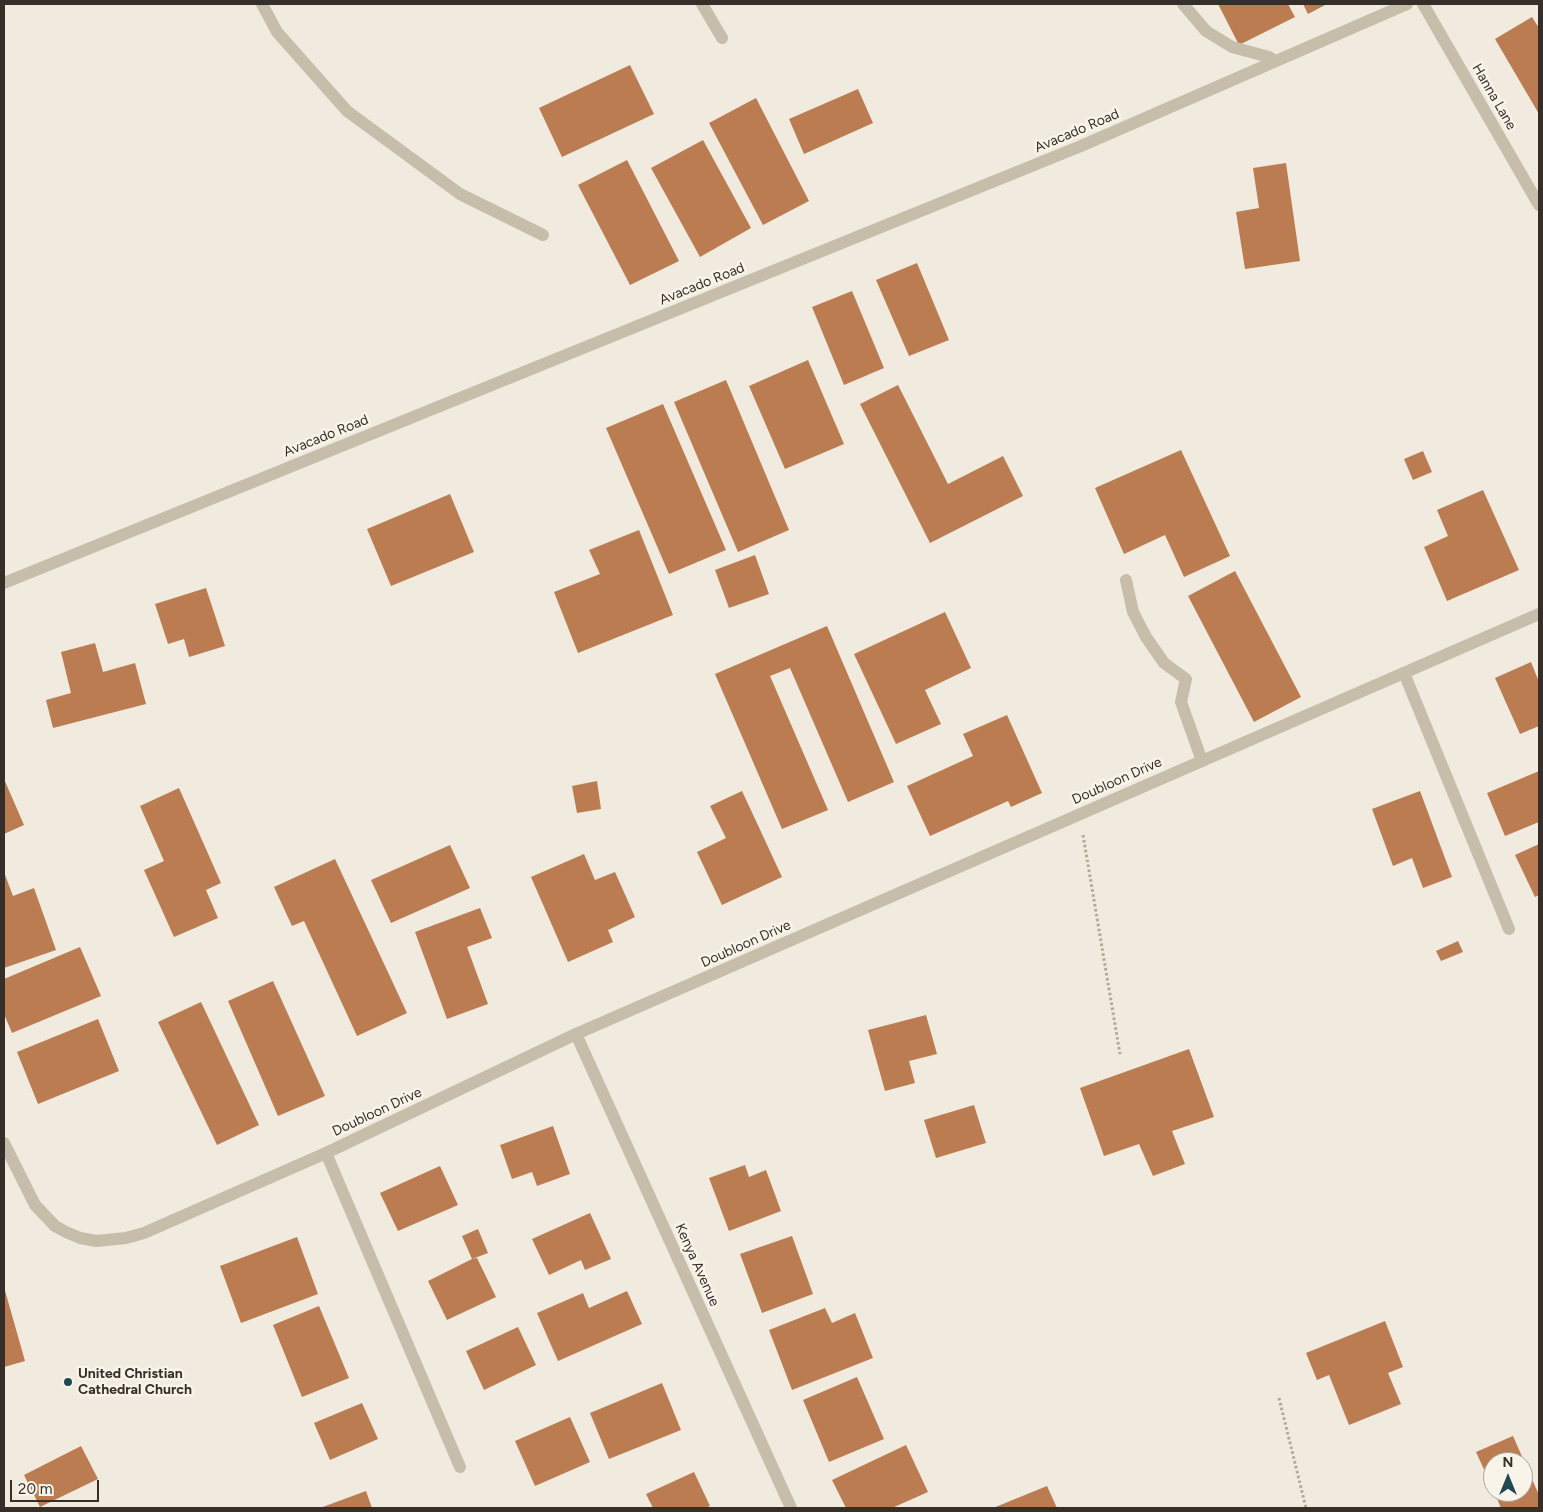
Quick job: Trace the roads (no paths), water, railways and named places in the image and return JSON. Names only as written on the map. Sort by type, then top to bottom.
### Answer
[{"type":"street","points":[[262,4],[278,32],[347,111],[460,194],[543,235]]},
{"type":"street","points":[[702,4],[722,38]]},
{"type":"street","points":[[1183,4],[1206,31],[1232,47],[1269,57],[1275,61]]},
{"type":"street","name":"Avacado Road","points":[[4,583],[1081,146],[1408,4]]},
{"type":"street","name":"Hanna Lane","points":[[1424,4],[1539,205]]},
{"type":"street","points":[[1126,580],[1133,612],[1146,637],[1164,663],[1186,679],[1181,702],[1202,761]]},
{"type":"street","name":"Doubloon Drive","points":[[4,1143],[28,1193],[44,1216],[55,1226],[66,1232],[96,1241],[126,1238],[144,1233],[326,1153],[576,1034],[1539,614]]},
{"type":"street","points":[[1404,673],[1509,929]]},
{"type":"street","name":"Kenya Avenue","points":[[576,1034],[791,1508]]},
{"type":"street","points":[[326,1153],[460,1467]]},
{"type":"place","name":"United Christian Cathedral Church","points":[[68,1382]]}]
